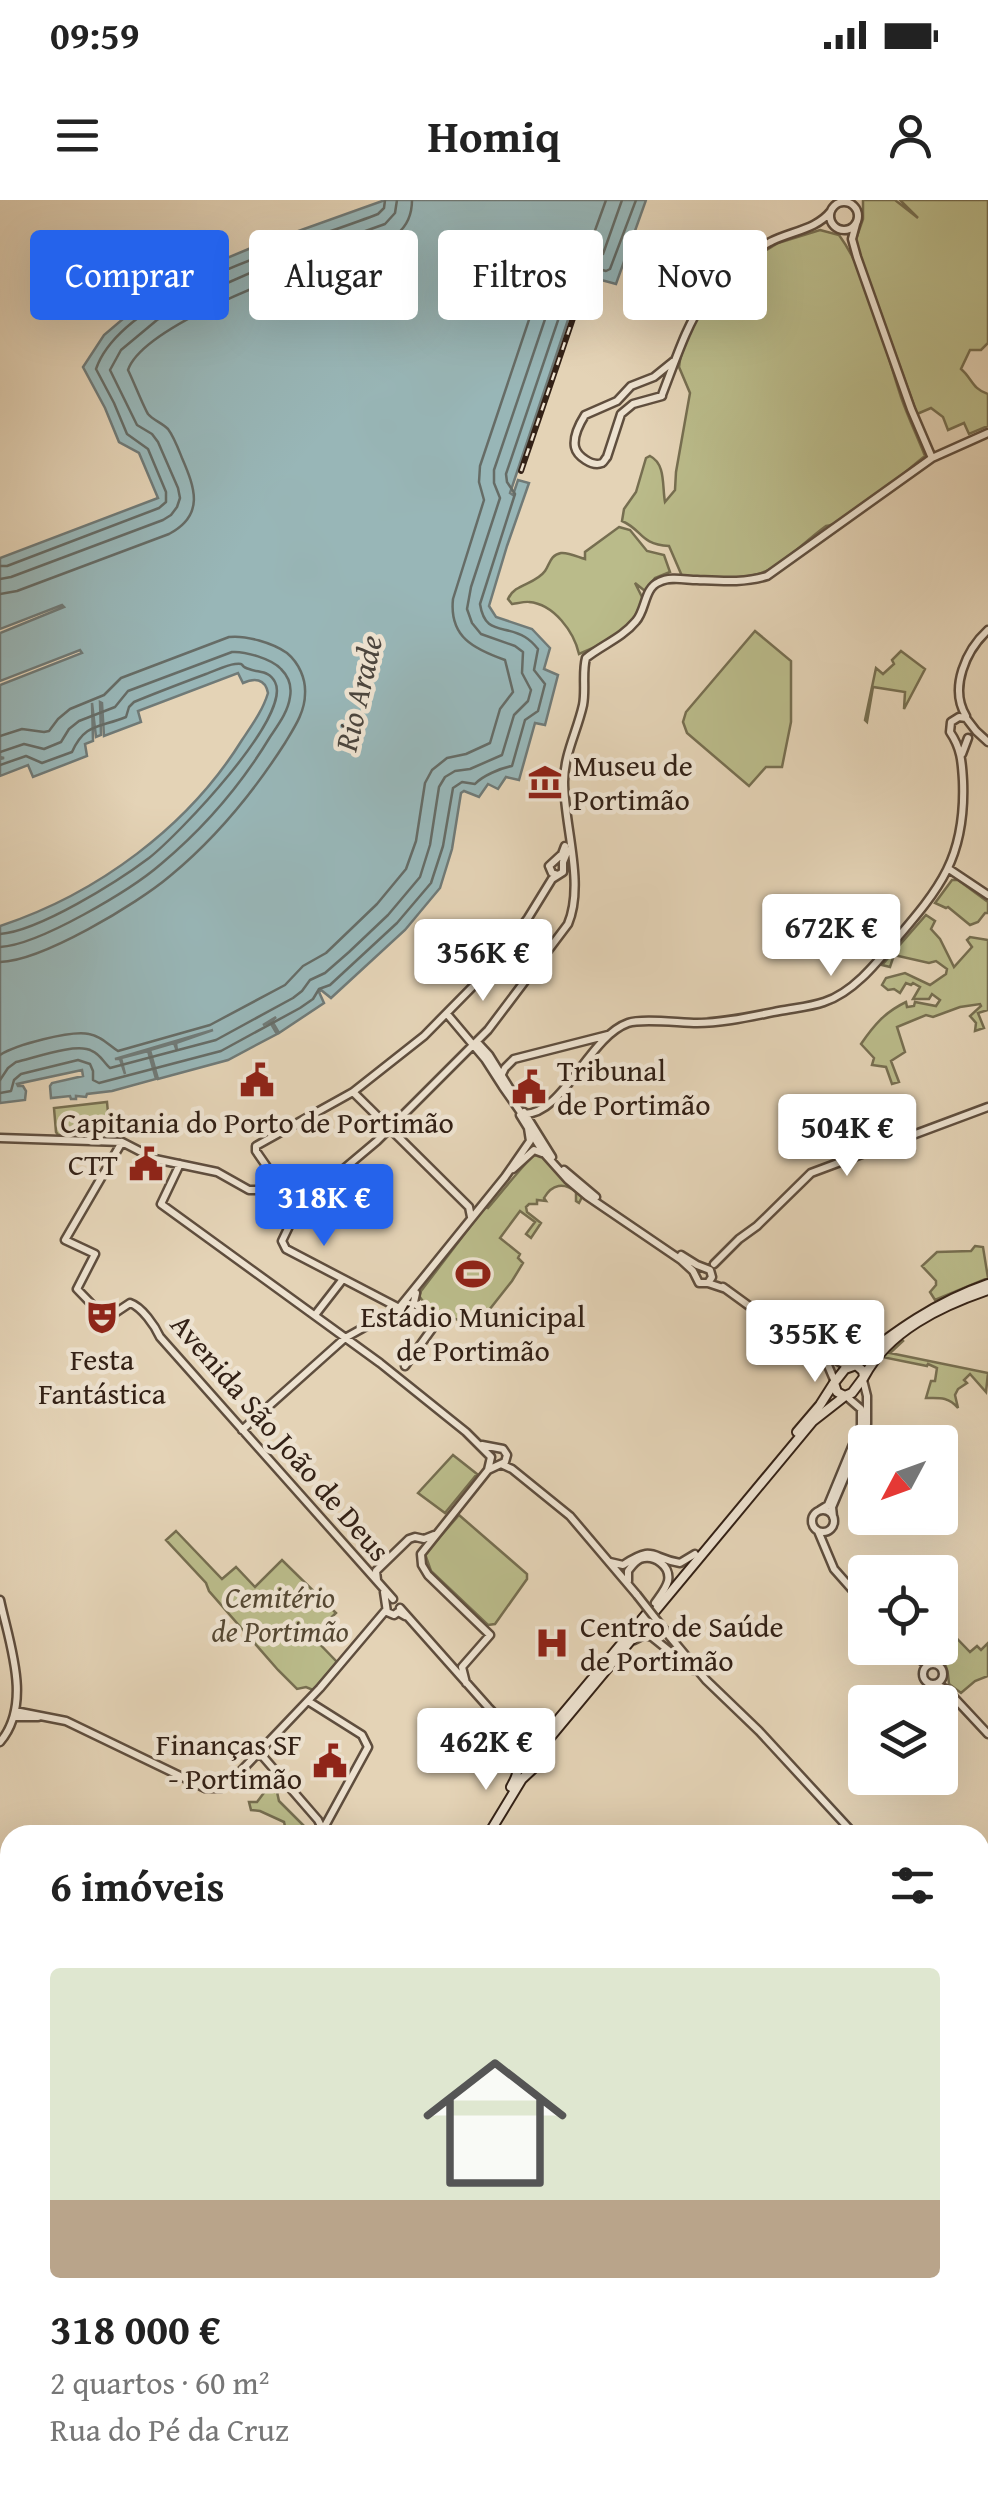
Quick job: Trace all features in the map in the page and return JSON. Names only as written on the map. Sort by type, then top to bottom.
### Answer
[{"type":"main road","points":[[492,1825],[517,1775],[516,1747],[546,1734],[834,1382],[920,1315],[947,1300],[988,1287]]},
{"type":"main road","points":[[493,1825],[527,1773],[538,1763],[548,1740],[813,1420],[852,1393],[893,1340],[988,1287]]},
{"type":"main road","points":[[850,1366],[860,1368],[864,1378]]},
{"type":"main road","points":[[834,1382],[837,1392],[845,1396]]},
{"type":"main road","points":[[527,1742],[539,1750],[538,1763]]},
{"type":"main road","points":[[514,1762],[524,1770],[538,1763]]},
{"type":"street","points":[[662,396],[685,332],[701,302],[720,279],[749,254],[777,238],[822,221],[840,202],[851,203],[858,212],[852,238],[857,258],[932,458]]},
{"type":"street","points":[[831,211],[832,222],[857,258]]},
{"type":"street","points":[[802,230],[824,226],[850,230],[856,224]]},
{"type":"street","points":[[662,396],[633,404],[621,414],[603,462],[582,458],[575,448],[585,415],[616,402],[631,386],[666,370],[675,360]]},
{"type":"street","points":[[645,380],[662,396]]},
{"type":"street","points":[[568,825],[562,873],[552,879],[488,970],[448,1013],[400,1057],[353,1092],[258,1143],[256,1151],[278,1183],[295,1194],[302,1184],[328,1178],[347,1167],[476,1045],[564,931],[573,910],[574,878],[564,768],[584,698],[586,658],[634,624],[643,612],[651,588],[672,579],[748,580],[767,576],[932,458],[988,432]]},
{"type":"street","points":[[529,1120],[555,1099],[601,1042],[630,1022],[702,1024],[808,1006],[834,998],[852,986],[884,954],[921,912],[948,869],[961,832],[962,755],[949,729],[960,712],[960,680],[965,661],[988,630]]},
{"type":"street","points":[[961,706],[976,732],[988,742]]},
{"type":"street","points":[[953,720],[962,717],[971,723]]},
{"type":"street","points":[[962,755],[971,723]]},
{"type":"street","points":[[956,739],[979,738],[988,742]]},
{"type":"street","points":[[561,863],[568,854],[569,839]]},
{"type":"street","points":[[558,875],[552,873],[550,862],[561,863],[574,878]]},
{"type":"street","points":[[948,869],[988,895]]},
{"type":"street","points":[[242,1430],[345,1338],[399,1308],[525,1149],[530,1137],[529,1120],[476,1045],[448,1013]]},
{"type":"street","points":[[476,1045],[500,1060],[514,1059],[610,1035]]},
{"type":"street","points":[[489,1055],[552,1157],[589,1192]]},
{"type":"street","points":[[514,1059],[505,1068],[503,1086],[529,1120],[536,1142],[550,1161]]},
{"type":"street","points":[[353,1092],[463,1201],[472,1212],[471,1218]]},
{"type":"street","points":[[714,1264],[811,1173],[988,1107]]},
{"type":"street","points":[[0,1137],[122,1142],[155,1160],[217,1172],[249,1190],[277,1186],[286,1189]]},
{"type":"street","name":"Avenida São João de Deus","points":[[122,1142],[64,1240],[95,1254],[77,1289],[106,1319],[133,1304],[380,1584],[392,1608],[412,1621],[446,1659]]},
{"type":"street","points":[[525,1149],[536,1142]]},
{"type":"street","points":[[514,1168],[536,1142]]},
{"type":"street","points":[[536,1142],[567,1176],[709,1269],[710,1279]]},
{"type":"street","points":[[505,1176],[534,1150],[539,1150],[587,1196],[681,1260],[699,1284],[710,1279]]},
{"type":"street","points":[[180,1164],[161,1204],[380,1363],[570,1516],[706,1680],[846,1825]]},
{"type":"street","points":[[299,1189],[299,1184],[289,1178],[286,1189],[292,1220],[283,1246],[399,1308],[430,1316]]},
{"type":"street","points":[[463,1201],[472,1206],[483,1204]]},
{"type":"street","points":[[695,1275],[702,1267]]},
{"type":"street","points":[[314,1315],[342,1279]]},
{"type":"street","points":[[710,1279],[816,1350],[823,1356],[834,1382]]},
{"type":"street","points":[[380,1363],[397,1372],[430,1333],[434,1322],[418,1309],[413,1298],[422,1281]]},
{"type":"street","points":[[366,1328],[359,1343],[368,1354]]},
{"type":"street","points":[[816,1350],[850,1366]]},
{"type":"street","points":[[404,1366],[406,1380],[416,1393]]},
{"type":"street","points":[[828,1394],[830,1369]]},
{"type":"street","points":[[818,1531],[828,1531],[834,1525],[832,1507],[866,1424],[864,1378]]},
{"type":"street","points":[[845,1396],[861,1409],[862,1425],[828,1505],[814,1514],[812,1520],[834,1570],[848,1585]]},
{"type":"street","points":[[408,1550],[416,1555],[422,1552],[503,1449],[512,1469]]},
{"type":"street","points":[[496,1459],[507,1457]]},
{"type":"street","points":[[820,1510],[827,1510],[833,1517]]},
{"type":"street","points":[[366,1569],[376,1571],[408,1550],[412,1538],[428,1539],[439,1531]]},
{"type":"street","points":[[828,1531],[828,1556]]},
{"type":"street","points":[[420,1538],[424,1543],[422,1565],[427,1573],[490,1635],[463,1665],[456,1670],[452,1666]]},
{"type":"street","points":[[610,1562],[623,1565],[648,1553],[680,1563],[695,1554]]},
{"type":"street","points":[[631,1587],[627,1575],[630,1566],[643,1558],[660,1562],[668,1578],[655,1603]]},
{"type":"street","points":[[376,1571],[380,1584]]},
{"type":"street","points":[[0,1600],[16,1679],[14,1714],[10,1729],[0,1742]]},
{"type":"street","points":[[14,1714],[59,1719],[204,1788],[221,1788],[310,1702],[392,1608]]},
{"type":"street","points":[[622,1651],[640,1636],[648,1636],[706,1680]]},
{"type":"street","points":[[446,1659],[463,1665]]},
{"type":"street","points":[[446,1659],[510,1734],[514,1751]]},
{"type":"street","points":[[463,1665],[466,1683]]},
{"type":"street","points":[[921,1665],[926,1682],[934,1684],[941,1680],[942,1672]]},
{"type":"street","points":[[923,1672],[930,1665]]},
{"type":"street","points":[[936,1665],[946,1685]]},
{"type":"street","points":[[958,1700],[988,1734]]},
{"type":"street","points":[[310,1702],[362,1735],[368,1746],[326,1825]]},
{"type":"street","points":[[488,1707],[527,1742]]},
{"type":"street","points":[[260,1754],[320,1825]]},
{"type":"street","points":[[318,1820],[325,1822],[330,1817]]},
{"type":"green space","points":[[863,200],[895,200],[918,218],[900,200],[988,200],[988,343],[981,350],[970,350],[961,369],[988,394],[988,426],[969,434],[964,423],[948,430],[943,417],[931,408],[917,414],[855,242],[863,219]]},
{"type":"green space","points":[[820,230],[839,235],[859,271],[925,456],[862,507],[826,526],[766,571],[730,578],[682,576],[669,546],[646,540],[622,521],[624,509],[636,492],[646,458],[650,456],[659,464],[665,502],[675,490],[690,393],[679,367],[685,341],[696,320],[767,320],[767,250]]},
{"type":"green space","points":[[619,527],[630,530],[647,551],[664,555],[670,572],[655,578],[645,591],[635,583],[643,599],[632,623],[609,641],[579,654],[568,628],[547,608],[528,602],[512,604],[508,599],[515,590],[541,576],[555,556],[564,553],[585,559],[585,552]]},
{"type":"green space","points":[[755,631],[791,661],[791,722],[782,767],[766,767],[749,786],[687,733],[683,722],[686,712]]},
{"type":"green space","points":[[901,651],[925,669],[904,709],[905,692],[873,687],[867,722],[876,668],[883,674]]},
{"type":"green space","points":[[952,880],[958,880],[988,902],[988,913],[978,922],[970,925],[948,907],[935,903]]},
{"type":"green space","points":[[926,915],[935,921],[931,929],[954,967],[972,947],[967,940],[970,937],[988,940],[988,1010],[978,1013],[984,1028],[975,1031],[976,1023],[970,1016],[980,1004],[933,1017],[926,1015],[897,1027],[905,1052],[891,1061],[899,1082],[892,1084],[886,1067],[872,1065],[874,1058],[861,1044],[881,1020],[906,1002],[907,1007],[915,1002],[936,1006],[940,1000],[932,994],[929,999],[913,999],[920,987],[913,983],[906,983],[900,993],[882,985],[886,978],[905,973],[930,985],[946,974],[947,969],[936,961],[894,955],[890,967],[882,965]]},
{"type":"green space","points":[[107,1102],[110,1135],[56,1132],[54,1108]]},
{"type":"green space","points":[[533,1153],[544,1156],[583,1195],[579,1203],[576,1192],[563,1186],[554,1187],[544,1198],[546,1201],[529,1204],[527,1212],[541,1223],[531,1238],[526,1234],[535,1222],[520,1211],[500,1238],[520,1254],[518,1258],[523,1263],[478,1324],[430,1309],[419,1296],[421,1291],[485,1207]]},
{"type":"green space","points":[[975,1246],[983,1247],[988,1278],[935,1300],[930,1292],[936,1281],[922,1266],[937,1252],[971,1251]]},
{"type":"green space","points":[[901,1339],[890,1353],[988,1373],[986,1392],[970,1374],[955,1395],[958,1408],[947,1400],[926,1398],[937,1368],[882,1357]]},
{"type":"green space","points":[[453,1455],[477,1474],[445,1513],[418,1493]]},
{"type":"green space","points":[[459,1515],[527,1574],[495,1624],[488,1625],[431,1571],[425,1554]]},
{"type":"green space","name":"Cemitério de Portimão","points":[[176,1531],[222,1579],[236,1567],[255,1587],[282,1560],[336,1613],[312,1636],[337,1662],[313,1690],[297,1689],[209,1591],[166,1540]]},
{"type":"green space","points":[[958,1640],[970,1652],[977,1646],[981,1650],[988,1643],[988,1676],[961,1693],[958,1685],[949,1684],[944,1665],[958,1665]]},
{"type":"green space","points":[[272,1782],[279,1788],[279,1801],[303,1825],[285,1825],[251,1810],[249,1802],[257,1802]]},
{"type":"water","name":"Rio Arade","points":[[385,200],[646,200],[635,230],[623,230],[623,264],[616,284],[603,280],[603,230],[438,230],[438,320],[568,320],[510,493],[513,495],[518,480],[529,483],[489,606],[496,617],[532,629],[550,648],[544,669],[558,675],[545,725],[535,723],[519,780],[506,777],[498,789],[488,784],[479,797],[461,793],[452,849],[440,888],[405,930],[331,998],[321,990],[324,1003],[279,1033],[272,1021],[276,1017],[263,1025],[270,1022],[277,1034],[228,1060],[158,1079],[150,1050],[174,1043],[177,1051],[176,1043],[213,1030],[115,1059],[120,1059],[125,1074],[121,1058],[148,1051],[156,1079],[76,1099],[51,1098],[52,1083],[83,1076],[82,1070],[17,1084],[26,1091],[25,1100],[0,1103],[0,926],[71,896],[137,854],[167,829],[220,772],[257,717],[268,693],[262,682],[243,683],[238,673],[138,711],[141,722],[104,736],[100,702],[101,735],[96,737],[92,703],[93,741],[85,744],[87,756],[33,777],[28,765],[0,776],[0,759],[4,758],[0,757],[0,685],[82,653],[80,650],[0,681],[0,633],[64,607],[0,629],[0,558],[158,498],[139,453],[119,442],[83,367],[104,335],[122,320],[229,320],[229,257],[249,249],[249,320],[418,320],[418,230],[301,230]]},
{"type":"railway","points":[[521,471],[572,320]]},
{"type":"place","name":"Museu de Portimão","points":[[545,782]]},
{"type":"place","name":"Capitania do Porto de Portimão","points":[[257,1080]]},
{"type":"place","name":"Tribunal de Portimão","points":[[529,1087]]},
{"type":"place","name":"CTT","points":[[146,1164]]},
{"type":"place","name":"Estádio Municipal de Portimão","points":[[473,1274]]},
{"type":"place","name":"Festa Fantástica","points":[[102,1317]]},
{"type":"place","name":"Centro de Saúde de Portimão","points":[[552,1643]]},
{"type":"place","name":"Finanças SF - Portimão","points":[[330,1761]]}]
